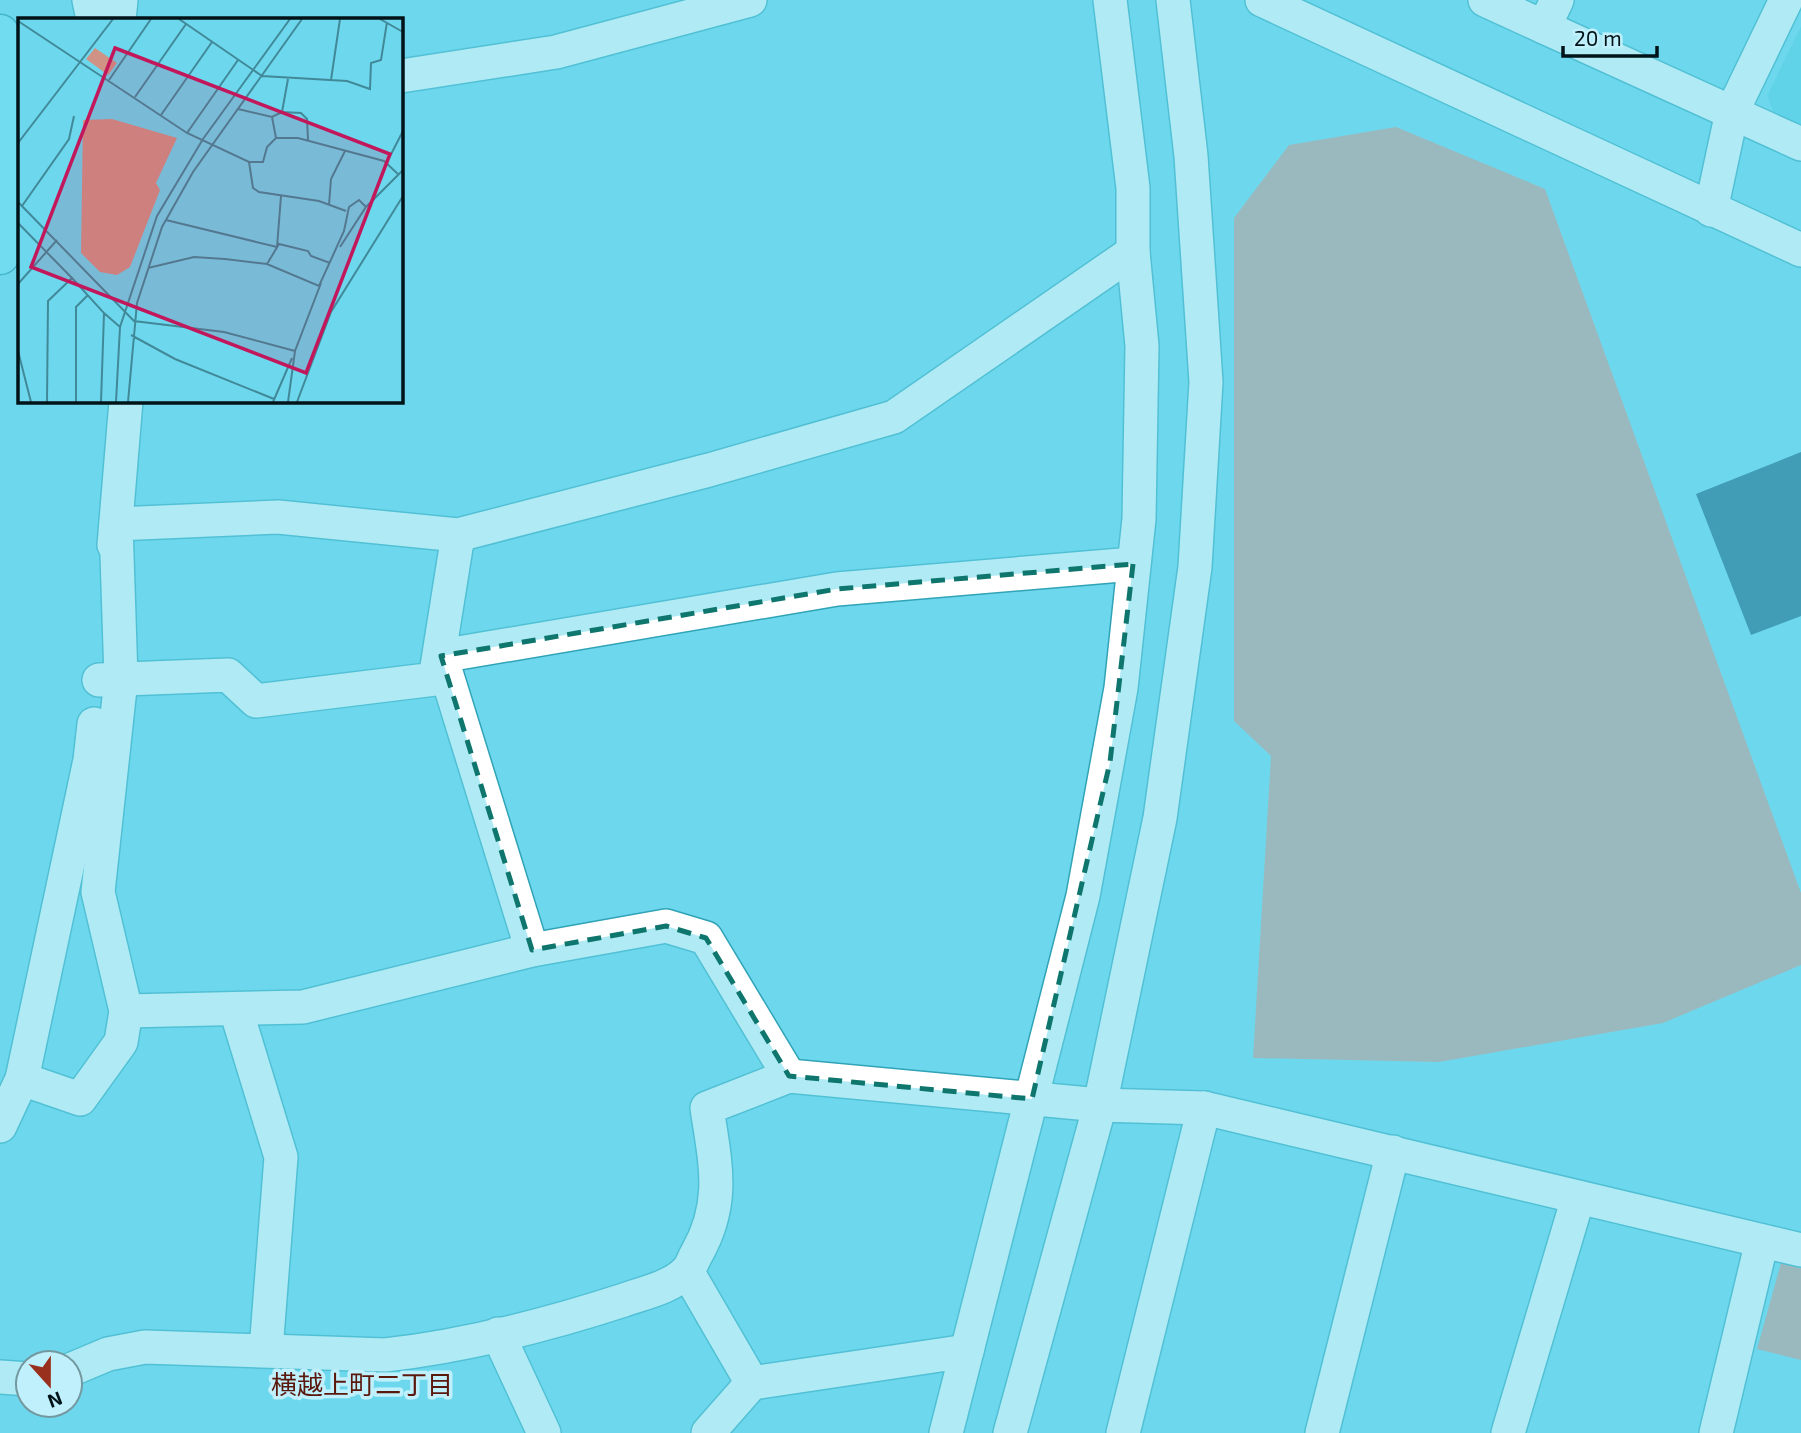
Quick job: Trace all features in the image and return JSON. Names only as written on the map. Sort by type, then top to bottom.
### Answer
[{"type":"main road","points":[[0,34],[4,182],[0,255]]},
{"type":"street","points":[[89,0],[93,18]]},
{"type":"street","points":[[119,18],[121,0]]},
{"type":"street","points":[[402,76],[556,52],[750,0]]},
{"type":"street","points":[[946,1433],[1083,896],[1110,762],[1121,688],[1139,519],[1142,346],[1133,252],[1133,188],[1110,0]]},
{"type":"street","points":[[1010,1433],[1100,1105],[1160,818],[1195,567],[1206,382],[1191,156],[1173,0]]},
{"type":"street","points":[[1262,0],[1801,250]]},
{"type":"street","points":[[1485,0],[1550,13],[1732,112],[1801,144]]},
{"type":"street","points":[[1711,210],[1732,112],[1786,0]]},
{"type":"street","points":[[116,524],[278,517],[458,535],[709,470],[894,417],[1133,252]]},
{"type":"street","points":[[22,1079],[80,1099],[121,1042],[126,1011],[98,892],[116,524],[126,402]]},
{"type":"street","points":[[110,679],[228,675],[256,701],[435,679],[441,656],[458,535]]},
{"type":"street","points":[[441,656],[837,589],[1133,564]]},
{"type":"street","points":[[441,656],[532,950]]},
{"type":"street","points":[[0,1126],[22,1079],[90,760],[110,679]]},
{"type":"street","points":[[126,1011],[303,1007],[532,950],[666,926],[706,938],[789,1076]]},
{"type":"street","points":[[236,1010],[281,1157],[267,1350]]},
{"type":"street","points":[[84,1364],[108,1354],[145,1347],[385,1355],[422,1351],[560,1321],[658,1288],[687,1271],[705,1240],[718,1201],[716,1164],[707,1108],[789,1076],[1100,1105],[1204,1108],[1801,1250]]},
{"type":"street","points":[[1123,1433],[1204,1108]]},
{"type":"street","points":[[1322,1433],[1393,1152]]},
{"type":"street","points":[[1508,1433],[1578,1198]]},
{"type":"street","points":[[1716,1433],[1762,1241]]},
{"type":"street","points":[[687,1271],[752,1383]]},
{"type":"street","points":[[498,1334],[544,1433]]},
{"type":"street","points":[[707,1433],[752,1383],[967,1351]]},
{"type":"highlighted area","points":[[1133,564],[1110,762],[1032,1099],[789,1076],[706,938],[666,926],[532,950],[441,656],[837,589]]},
{"type":"shaded area","points":[[1801,26],[1801,130],[1776,118],[1767,96]]},
{"type":"shaded area","points":[[1396,127],[1545,189],[1801,893],[1801,965],[1663,1023],[1439,1062],[1253,1058],[1271,756],[1234,721],[1234,218],[1289,145]]},
{"type":"shaded area","points":[[1781,1263],[1801,1268],[1801,1360],[1757,1349]]},
{"type":"building","points":[[1801,452],[1801,616],[1751,635],[1696,494]]},
{"type":"district","name":"横越上町二丁目","points":[[362,1383]]}]
